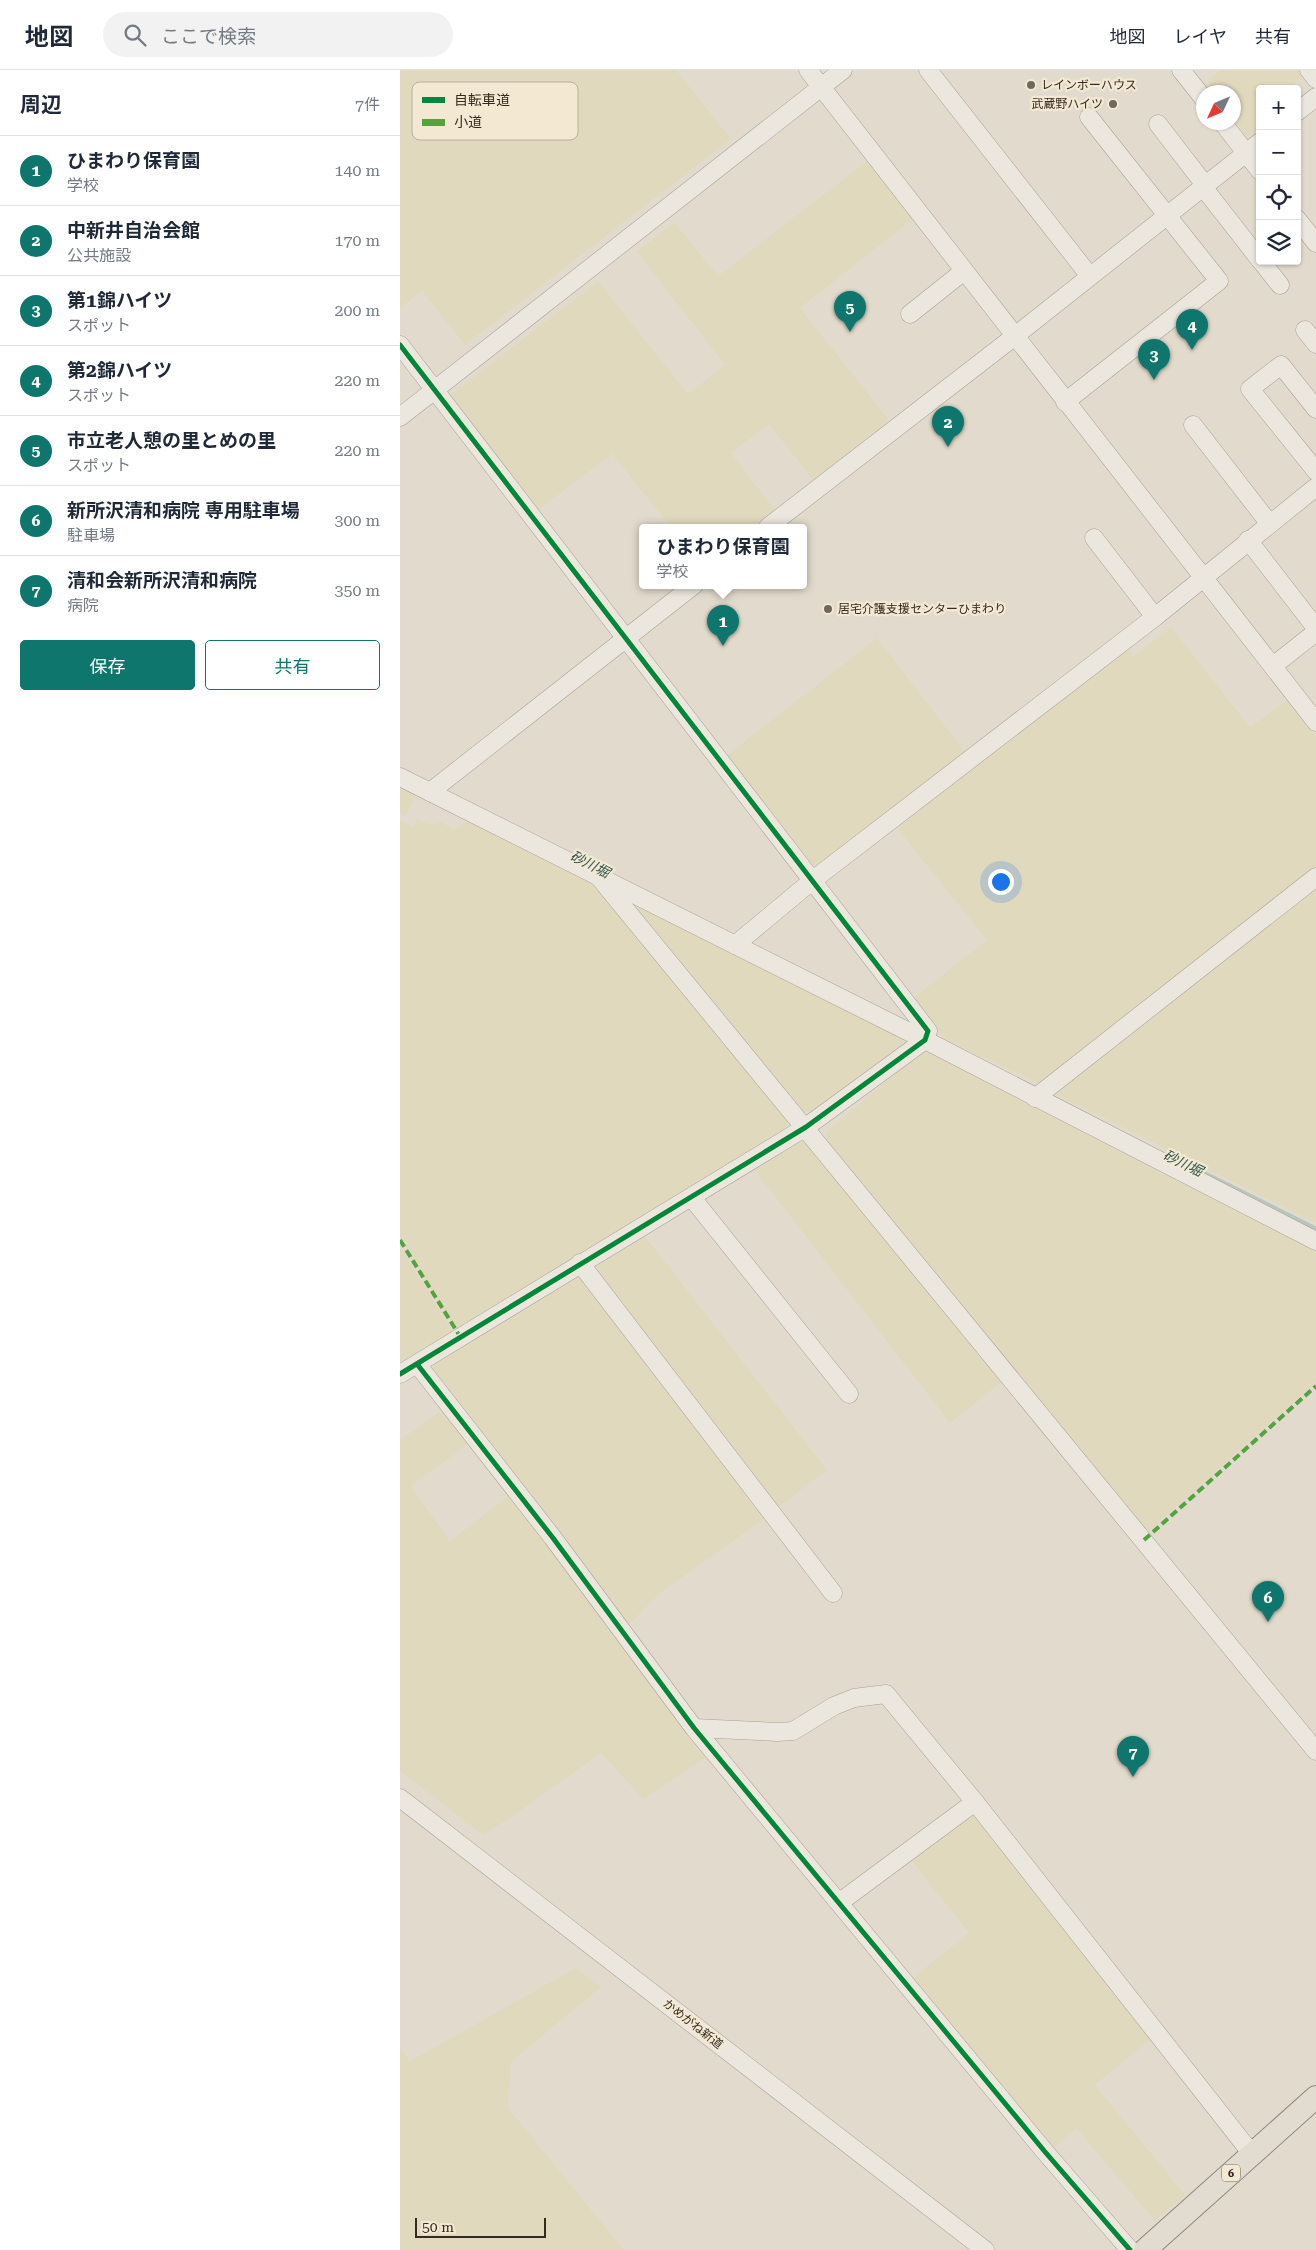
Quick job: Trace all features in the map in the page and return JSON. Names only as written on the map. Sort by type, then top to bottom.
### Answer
[{"type":"main road","name":"6","points":[[1146,2250],[1316,2097]]},
{"type":"street","points":[[808,70],[1316,722]]},
{"type":"street","points":[[400,417],[843,70]]},
{"type":"street","points":[[928,70],[1089,275]]},
{"type":"street","points":[[1182,70],[1196,88]]},
{"type":"street","points":[[1309,70],[1316,79]]},
{"type":"street","points":[[1301,109],[1316,98]]},
{"type":"street","points":[[1065,402],[1218,281],[1089,117]]},
{"type":"street","points":[[1158,124],[1256,255]]},
{"type":"street","points":[[1228,130],[1256,166]]},
{"type":"street","points":[[772,524],[1015,336],[1089,275],[1256,145]]},
{"type":"street","points":[[1298,220],[1316,243]]},
{"type":"street","points":[[1264,265],[1280,285]]},
{"type":"street","points":[[910,314],[964,271]]},
{"type":"street","points":[[400,345],[928,1031],[925,1040],[806,1127],[400,1374]]},
{"type":"street","points":[[1316,409],[1280,365],[1250,389],[1316,471]]},
{"type":"street","points":[[1193,425],[1269,522]]},
{"type":"street","points":[[735,945],[813,880],[1155,617],[1269,522],[1316,487]]},
{"type":"street","points":[[1094,538],[1155,617]]},
{"type":"street","points":[[1248,540],[1316,628]]},
{"type":"street","points":[[430,792],[689,589]]},
{"type":"street","points":[[1273,666],[1316,632]]},
{"type":"street","points":[[400,777],[925,1040],[1316,1241]]},
{"type":"street","points":[[598,876],[806,1127],[1316,1751]]},
{"type":"street","points":[[1035,1098],[1316,877]]},
{"type":"street","points":[[692,1198],[849,1394]]},
{"type":"street","points":[[580,1263],[833,1593]]},
{"type":"street","points":[[418,1364],[553,1538],[694,1728],[1046,2153],[1130,2250]]},
{"type":"street","points":[[694,1728],[793,1731],[834,1706],[854,1698],[886,1694],[975,1802],[1252,2154]]},
{"type":"street","name":"かめがね新道","points":[[400,1798],[985,2250]]},
{"type":"street","points":[[840,1902],[975,1802]]},
{"type":"shaded area","points":[[400,70],[676,70],[731,139],[465,345],[422,291],[400,308]]},
{"type":"shaded area","points":[[1221,70],[1299,70],[1303,76],[1291,85],[1256,85],[1256,135],[1249,141],[1241,130],[1241,85],[1210,85],[1208,80]]},
{"type":"shaded area","points":[[867,161],[913,219],[800,308],[889,420],[813,480],[769,424],[731,453],[775,510],[757,524],[669,524],[612,454],[537,511],[448,397],[598,281],[688,394],[725,365],[637,252],[674,222],[718,276]]},
{"type":"shaded area","points":[[1171,627],[1250,727],[1288,700],[1316,736],[1316,867],[1038,1083],[945,1039],[913,998],[987,940],[896,827],[1126,646],[1134,656]]},
{"type":"shaded area","points":[[877,638],[965,752],[814,867],[727,755]]},
{"type":"shaded area","points":[[400,786],[417,794],[405,816],[400,813]]},
{"type":"shaded area","points":[[417,819],[431,825],[441,822],[454,829],[433,844],[468,821],[584,878],[597,889],[787,1120],[786,1130],[455,1330],[400,1239],[400,820],[413,827]]},
{"type":"shaded area","points":[[1316,884],[1316,1223],[1053,1093]]},
{"type":"shaded area","points":[[639,904],[903,1038],[904,1047],[812,1112],[801,1111],[635,909]]},
{"type":"shaded area","points":[[932,1053],[1316,1247],[1316,1382],[1147,1533],[825,1143],[827,1131],[919,1054]]},
{"type":"shaded area","points":[[796,1141],[807,1143],[1003,1381],[950,1423],[753,1168]]},
{"type":"shaded area","points":[[644,1235],[827,1470],[773,1511],[587,1269]]},
{"type":"shaded area","points":[[400,1247],[454,1333],[400,1366]]},
{"type":"shaded area","points":[[582,1272],[768,1516],[660,1593],[627,1627],[433,1369],[434,1362]]},
{"type":"shaded area","points":[[447,1407],[472,1441],[411,1486],[450,1541],[512,1493],[708,1756],[643,1799],[601,1753],[513,1816],[483,1835],[400,1771],[400,1440]]},
{"type":"shaded area","points":[[969,1815],[982,1819],[1152,2038],[1095,2085],[1185,2195],[1155,2221],[1076,2128],[1051,2151],[911,1979],[969,1933],[910,1859]]},
{"type":"shaded area","points":[[576,1968],[601,1987],[511,2062],[508,2108],[624,2250],[400,2250],[400,2048],[410,2061]]},
{"type":"waterway","name":"砂川堀","points":[[1171,1157],[1316,1229]]},
{"type":"marked path","points":[[400,1240],[461,1338]]},
{"type":"marked path","points":[[1144,1540],[1316,1386]]},
{"type":"cycle path","points":[[400,345],[928,1031],[925,1040],[806,1127],[400,1374]]},
{"type":"cycle path","points":[[417,1364],[553,1538],[694,1728],[1046,2153],[1130,2250]]},
{"type":"place","name":"レインボーハウス","points":[[1031,85]]},
{"type":"place","name":"武蔵野ハイツ","points":[[1113,104]]},
{"type":"place","name":"市立老人憩の里とめの里","points":[[850,332]]},
{"type":"place","name":"第2錦ハイツ","points":[[1192,350]]},
{"type":"place","name":"第1錦ハイツ","points":[[1154,380]]},
{"type":"place","name":"中新井自治会館","points":[[948,447]]},
{"type":"place","name":"居宅介護支援センターひまわり","points":[[828,609]]},
{"type":"place","name":"ひまわり保育園","points":[[723,646]]},
{"type":"place","name":"新所沢清和病院 専用駐車場","points":[[1268,1622]]},
{"type":"place","name":"清和会新所沢清和病院","points":[[1133,1777]]}]
